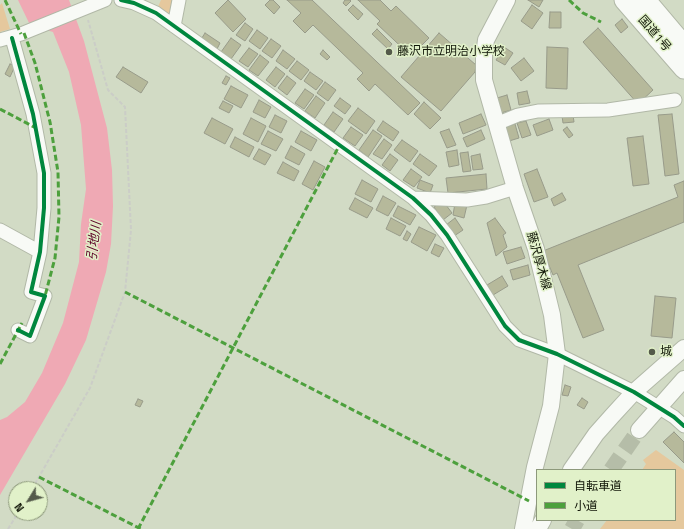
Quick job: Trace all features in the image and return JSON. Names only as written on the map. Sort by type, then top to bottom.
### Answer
[{"type":"highway","name":"国道1号","points":[[624,0],[684,69]]},
{"type":"highway","name":"国道1号","points":[[646,0],[684,45]]},
{"type":"main road","name":"藤沢厚木線","points":[[507,0],[486,40],[484,55],[484,80],[515,188],[536,249],[552,315],[557,354],[551,406],[523,529]]},
{"type":"main road","points":[[572,469],[596,434],[634,392],[684,348]]},
{"type":"main road","points":[[634,392],[654,387],[684,363]]},
{"type":"main road","points":[[640,430],[684,379]]},
{"type":"street","points":[[18,330],[30,336],[45,296],[31,292],[40,252],[44,208],[44,173],[40,148],[6,39],[24,33],[82,4],[105,0]]},
{"type":"street","points":[[121,0],[134,3],[174,26],[413,198],[431,215],[446,234],[505,326],[520,340],[557,354],[634,392],[659,407],[679,412],[684,426]]},
{"type":"street","points":[[174,26],[178,0]]},
{"type":"street","points":[[496,124],[518,115],[538,111],[608,110],[675,100]]},
{"type":"street","points":[[413,198],[467,200],[486,197],[515,188]]},
{"type":"street","points":[[0,230],[40,252]]},
{"type":"path","points":[[37,481],[90,388],[125,292],[131,230],[124,107],[108,90],[82,4]]},
{"type":"shaded area","points":[[161,0],[174,0],[172,20],[157,9]]},
{"type":"shaded area","points":[[2,3],[10,29],[0,32],[0,5]]},
{"type":"shaded area","points":[[656,450],[684,470],[684,529],[600,529],[606,521],[676,521],[676,469],[643,469],[646,464],[643,460]]},
{"type":"water","name":"引地川","points":[[18,0],[69,0],[84,41],[107,128],[112,170],[113,206],[111,244],[106,272],[86,340],[65,384],[0,495],[0,420],[7,417],[25,402],[42,373],[63,323],[79,262],[81,224],[86,189],[81,125],[69,72],[53,32],[30,25]]},
{"type":"building","points":[[228,0],[246,19],[233,32],[215,13]]},
{"type":"building","points":[[270,0],[273,0],[280,7],[274,14],[265,5]]},
{"type":"building","points":[[287,0],[312,0],[420,103],[408,115],[375,84],[369,91],[357,79],[363,73],[313,25],[305,33],[293,21],[301,13]]},
{"type":"building","points":[[345,0],[351,1],[346,6],[343,3]]},
{"type":"building","points":[[358,0],[380,0],[391,11],[396,6],[429,38],[411,56],[377,24],[380,21]]},
{"type":"building","points":[[528,0],[543,0],[539,7]]},
{"type":"building","points":[[353,5],[363,14],[358,20],[348,10]]},
{"type":"building","points":[[532,5],[543,13],[532,29],[521,21]]},
{"type":"building","points":[[550,12],[561,12],[561,28],[549,28]]},
{"type":"building","points":[[622,19],[628,27],[621,33],[615,25]]},
{"type":"building","points":[[245,23],[253,29],[245,41],[236,35]]},
{"type":"building","points":[[598,28],[653,90],[638,104],[583,42]]},
{"type":"building","points":[[377,29],[392,44],[388,49],[372,34]]},
{"type":"building","points":[[257,30],[268,38],[260,49],[249,41]]},
{"type":"building","points":[[205,33],[220,43],[216,51],[200,41]]},
{"type":"building","points":[[439,33],[476,65],[475,72],[441,111],[401,77]]},
{"type":"building","points":[[231,38],[241,45],[231,59],[221,52]]},
{"type":"building","points":[[271,39],[281,46],[272,58],[262,51]]},
{"type":"building","points":[[504,47],[513,53],[505,65],[496,60]]},
{"type":"building","points":[[547,47],[568,48],[567,89],[546,88]]},
{"type":"building","points":[[249,48],[258,54],[248,67],[239,61]]},
{"type":"building","points":[[283,50],[295,59],[287,69],[276,61]]},
{"type":"building","points":[[323,50],[330,57],[327,60],[320,54]]},
{"type":"building","points":[[260,55],[269,62],[258,76],[249,70]]},
{"type":"building","points":[[524,58],[534,71],[521,81],[511,68]]},
{"type":"building","points":[[297,61],[309,70],[301,80],[289,71]]},
{"type":"building","points":[[10,64],[15,66],[10,77],[5,74]]},
{"type":"building","points":[[123,67],[148,82],[141,93],[116,77]]},
{"type":"building","points":[[276,67],[285,74],[275,87],[266,80]]},
{"type":"building","points":[[310,72],[323,81],[316,90],[304,81]]},
{"type":"building","points":[[226,76],[230,78],[226,85],[222,83]]},
{"type":"building","points":[[287,76],[296,83],[287,95],[278,88]]},
{"type":"building","points":[[325,82],[336,90],[328,101],[317,93]]},
{"type":"building","points":[[231,86],[248,95],[241,108],[224,99]]},
{"type":"building","points":[[305,89],[314,95],[304,109],[295,103]]},
{"type":"building","points":[[527,91],[530,103],[519,105],[517,93]]},
{"type":"building","points":[[507,95],[511,110],[501,113],[497,98]]},
{"type":"building","points":[[316,96],[325,103],[315,118],[305,111]]},
{"type":"building","points":[[340,98],[351,106],[345,114],[334,106]]},
{"type":"building","points":[[259,100],[271,107],[265,118],[253,112]]},
{"type":"building","points":[[223,101],[233,106],[229,113],[219,108]]},
{"type":"building","points":[[424,102],[441,118],[430,129],[414,114]]},
{"type":"building","points":[[358,108],[375,121],[366,134],[348,121]]},
{"type":"building","points":[[333,112],[343,119],[334,132],[324,125]]},
{"type":"building","points":[[481,114],[486,125],[463,134],[459,123]]},
{"type":"building","points":[[672,114],[679,174],[665,176],[658,115]]},
{"type":"building","points":[[275,115],[287,121],[281,133],[269,127]]},
{"type":"building","points":[[573,115],[574,122],[563,123],[562,116]]},
{"type":"building","points":[[212,118],[233,129],[225,144],[204,133]]},
{"type":"building","points":[[251,118],[266,126],[258,142],[243,134]]},
{"type":"building","points":[[549,119],[553,130],[537,136],[533,125]]},
{"type":"building","points":[[383,121],[399,132],[393,141],[377,130]]},
{"type":"building","points":[[526,121],[531,135],[522,138],[517,123]]},
{"type":"building","points":[[515,124],[519,138],[509,141],[505,127]]},
{"type":"building","points":[[351,127],[363,135],[355,146],[343,138]]},
{"type":"building","points":[[567,127],[573,135],[569,138],[563,130]]},
{"type":"building","points":[[449,129],[456,145],[447,148],[440,132]]},
{"type":"building","points":[[373,130],[382,136],[368,157],[359,150]]},
{"type":"building","points":[[481,130],[485,139],[467,147],[463,138]]},
{"type":"building","points":[[268,131],[283,139],[276,151],[261,144]]},
{"type":"building","points":[[301,131],[317,140],[311,151],[295,142]]},
{"type":"building","points":[[643,136],[649,184],[633,186],[627,138]]},
{"type":"building","points":[[235,137],[254,147],[249,157],[230,147]]},
{"type":"building","points":[[384,139],[392,145],[382,159],[373,154]]},
{"type":"building","points":[[402,140],[418,151],[410,162],[394,150]]},
{"type":"building","points":[[291,146],[305,154],[299,165],[285,158]]},
{"type":"building","points":[[259,149],[271,155],[265,165],[253,159]]},
{"type":"building","points":[[457,150],[459,165],[449,167],[446,152]]},
{"type":"building","points":[[468,152],[471,171],[463,172],[460,153]]},
{"type":"building","points":[[390,154],[398,160],[390,171],[382,165]]},
{"type":"building","points":[[420,154],[437,166],[429,176],[413,164]]},
{"type":"building","points":[[480,154],[483,169],[473,170],[471,156]]},
{"type":"building","points":[[314,161],[325,167],[313,190],[302,184]]},
{"type":"building","points":[[283,162],[299,171],[294,181],[277,173]]},
{"type":"building","points":[[411,169],[422,177],[414,187],[403,180]]},
{"type":"building","points":[[537,169],[548,197],[534,202],[524,174]]},
{"type":"building","points":[[486,174],[487,189],[448,193],[446,178]]},
{"type":"building","points":[[362,180],[378,189],[371,202],[355,194]]},
{"type":"building","points":[[420,180],[433,185],[430,193],[417,188]]},
{"type":"building","points":[[684,181],[684,222],[578,265],[604,330],[583,338],[557,273],[553,275],[543,251],[678,197],[674,185]]},
{"type":"building","points":[[562,193],[566,200],[554,206],[551,199]]},
{"type":"building","points":[[383,196],[396,203],[388,216],[376,210]]},
{"type":"building","points":[[355,198],[373,208],[367,218],[349,209]]},
{"type":"building","points":[[443,201],[452,213],[443,220],[434,207]]},
{"type":"building","points":[[455,203],[467,205],[464,218],[453,215]]},
{"type":"building","points":[[398,206],[416,215],[410,225],[393,216]]},
{"type":"building","points":[[391,218],[406,226],[400,236],[386,229]]},
{"type":"building","points":[[455,218],[463,230],[454,236],[446,225]]},
{"type":"building","points":[[495,218],[506,233],[503,235],[507,247],[496,256],[487,223]]},
{"type":"building","points":[[419,227],[436,235],[427,251],[411,242]]},
{"type":"building","points":[[407,231],[411,234],[407,241],[403,239]]},
{"type":"building","points":[[435,244],[444,248],[439,257],[431,253]]},
{"type":"building","points":[[521,247],[525,258],[507,264],[503,252]]},
{"type":"building","points":[[528,265],[530,275],[513,280],[510,270]]},
{"type":"building","points":[[502,276],[508,286],[493,295],[487,285]]},
{"type":"building","points":[[655,296],[676,298],[672,338],[651,336]]},
{"type":"building","points":[[565,385],[571,387],[568,396],[562,395]]},
{"type":"building","points":[[582,398],[588,402],[584,409],[577,405]]},
{"type":"building","points":[[138,399],[143,401],[140,407],[135,405]]},
{"type":"building","points":[[674,432],[684,442],[684,463],[663,442]]},
{"type":"tunnel","points":[[612,469],[639,430]]},
{"type":"tunnel","points":[[572,529],[576,521]]},
{"type":"marked path","points":[[5,0],[21,34]]},
{"type":"marked path","points":[[569,0],[583,13],[601,22]]},
{"type":"marked path","points":[[24,33],[35,63],[50,122],[58,172],[59,217],[55,258],[45,296]]},
{"type":"marked path","points":[[0,109],[36,128]]},
{"type":"marked path","points":[[138,529],[339,146]]},
{"type":"marked path","points":[[125,292],[529,501]]},
{"type":"marked path","points":[[0,364],[22,323]]},
{"type":"marked path","points":[[39,477],[141,529]]},
{"type":"cycle path","points":[[121,0],[134,3],[156,13],[413,198],[431,215],[447,235],[505,326],[519,340],[557,354],[634,392],[674,417],[684,426]]},
{"type":"cycle path","points":[[12,38],[33,114],[44,173],[44,208],[40,252],[31,292],[45,296],[30,336],[18,330]]},
{"type":"place","name":"藤沢市立明治小学校","points":[[389,52]]},
{"type":"place","name":"城","points":[[652,352]]}]
